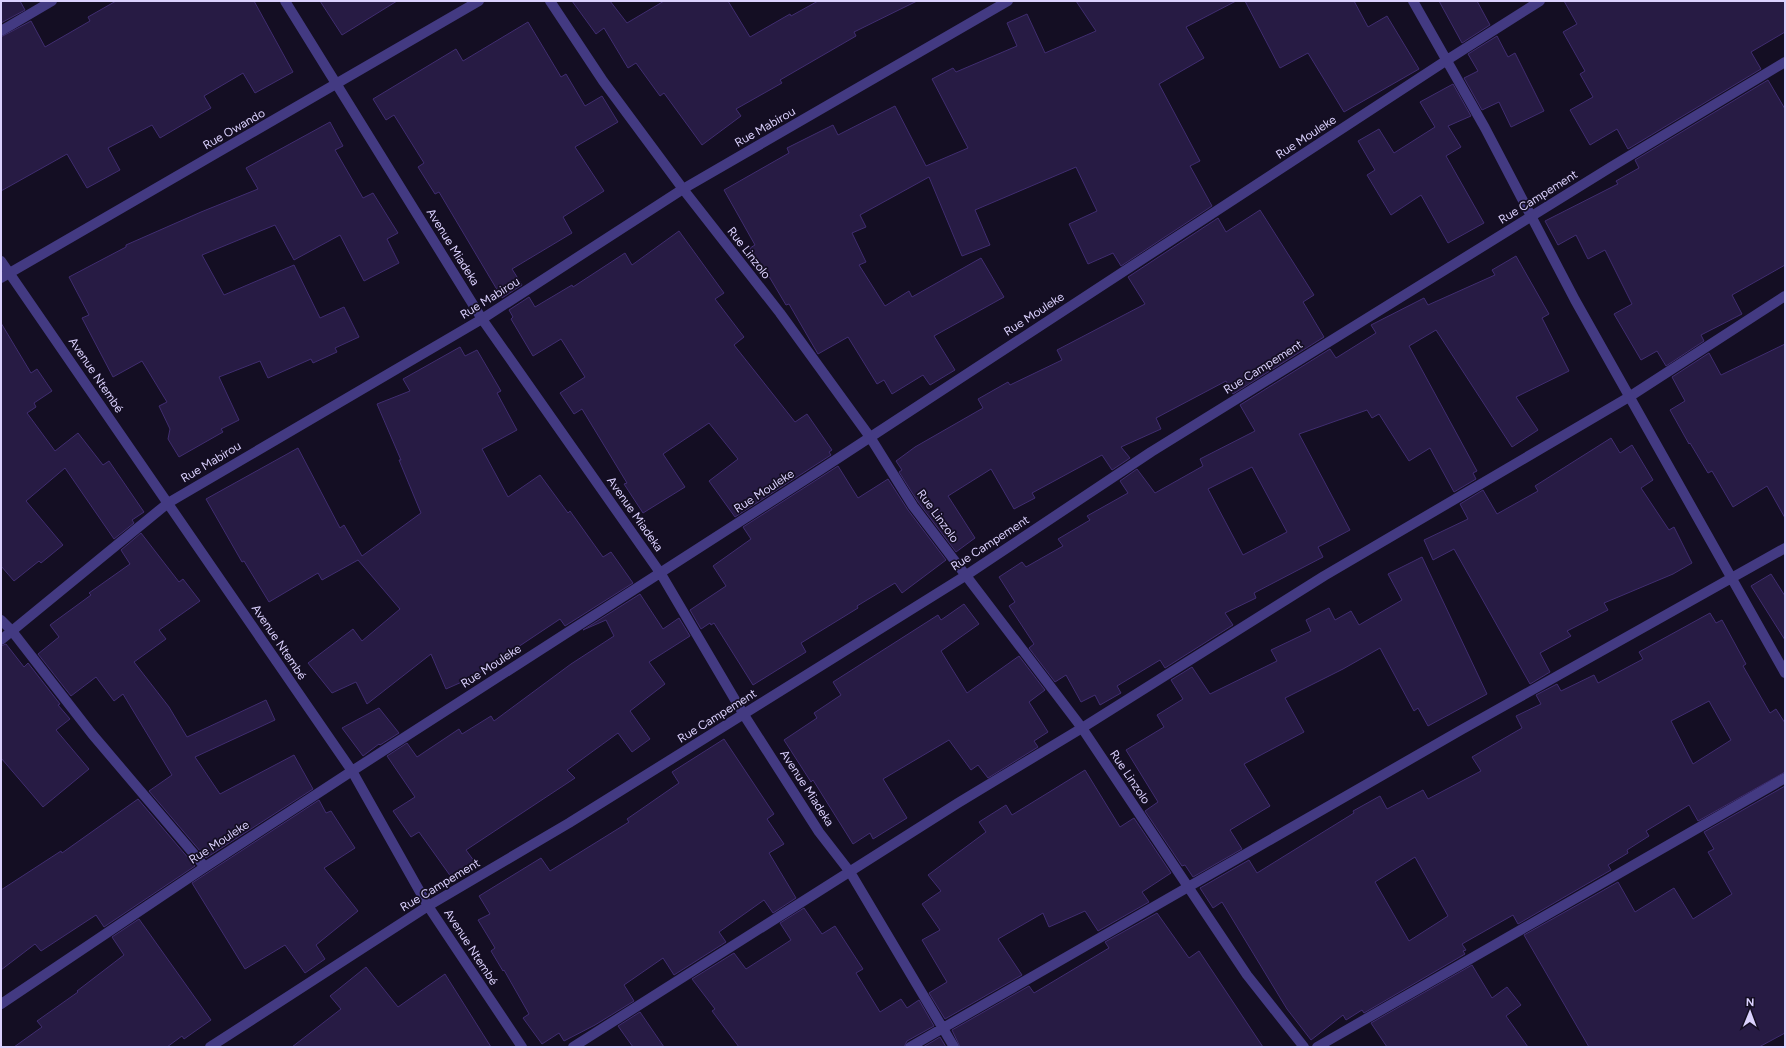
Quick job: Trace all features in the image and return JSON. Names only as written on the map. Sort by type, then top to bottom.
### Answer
[{"type":"street","points":[[1,31],[52,1]]},
{"type":"street","name":"Avenue Miadeka","points":[[285,1],[482,319],[661,574],[744,715],[819,832],[850,872],[954,1047]]},
{"type":"street","name":"Rue Owando","points":[[5,275],[479,1]]},
{"type":"street","name":"Rue Linzolo","points":[[550,1],[603,81],[683,189],[780,313],[870,437],[913,506],[1082,728],[1247,975],[1304,1047]]},
{"type":"street","name":"Rue Mabirou","points":[[1,640],[168,503],[482,319],[683,189],[1008,1]]},
{"type":"street","points":[[1413,1],[1485,128],[1530,217],[1629,396],[1731,580],[1785,673]]},
{"type":"street","name":"Rue Mouleke","points":[[1,1004],[205,867],[352,771],[661,574],[1447,60],[1540,1]]},
{"type":"street","name":"Rue Campement","points":[[210,1047],[428,906],[569,823],[965,576],[1151,452],[1530,217],[1785,62]]},
{"type":"street","name":"Avenue Ntembé","points":[[1,261],[5,275],[168,503],[352,771],[428,906],[522,1047]]},
{"type":"street","points":[[573,1047],[958,803],[1082,728],[1324,576],[1629,396],[1785,296]]},
{"type":"street","points":[[910,1047],[1461,730],[1731,580],[1785,548]]},
{"type":"street","points":[[1,620],[12,631],[92,734],[205,867]]},
{"type":"street","points":[[1316,1047],[1785,778]]},
{"type":"building","points":[[1,1],[20,1],[25,10],[1,23]]},
{"type":"building","points":[[116,1],[254,1],[293,72],[255,93],[243,73],[204,96],[211,108],[160,138],[152,125],[108,148],[120,170],[87,188],[67,154],[1,191],[1,37],[31,21],[45,47],[90,21],[88,17]]},
{"type":"building","points":[[320,1],[397,1],[342,35]]},
{"type":"building","points":[[572,1],[610,1],[627,23],[664,1],[728,1],[750,37],[790,14],[791,16],[818,1],[917,1],[854,32],[856,36],[780,80],[782,83],[736,109],[741,116],[702,145],[664,93],[660,96],[636,63],[628,68],[604,28],[596,34]]},
{"type":"building","points":[[1076,1],[1236,1],[1186,27],[1204,58],[1159,84],[1200,161],[1190,166],[1212,206],[1121,266],[1113,253],[1088,264],[1069,224],[1097,211],[1076,167],[975,210],[990,245],[962,256],[929,177],[860,215],[866,227],[852,233],[866,262],[859,265],[885,306],[909,291],[912,297],[981,258],[1004,297],[934,336],[955,370],[930,385],[923,375],[892,394],[884,380],[877,384],[848,337],[818,354],[789,304],[786,305],[767,273],[764,275],[750,248],[755,245],[724,190],[789,153],[787,148],[833,125],[838,135],[895,106],[926,166],[968,148],[932,79],[953,68],[956,72],[1017,46],[1007,23],[1027,14],[1045,53],[1096,31]]},
{"type":"building","points":[[1245,1],[1354,1],[1368,27],[1387,16],[1419,69],[1344,112],[1308,53],[1280,68]]},
{"type":"building","points":[[1439,1],[1477,1],[1490,25],[1462,43]]},
{"type":"building","points":[[1564,1],[1785,1],[1785,32],[1751,52],[1761,69],[1628,149],[1617,129],[1590,145],[1570,110],[1593,97],[1580,74],[1585,71],[1563,32],[1577,24]]},
{"type":"building","points":[[528,22],[561,77],[566,74],[585,106],[602,96],[618,122],[575,147],[604,191],[563,217],[572,233],[512,269],[522,285],[502,298],[439,192],[435,194],[418,167],[424,163],[394,115],[386,120],[373,99],[456,49],[463,61]]},
{"type":"building","points":[[1497,36],[1508,57],[1515,53],[1544,111],[1511,127],[1499,102],[1482,110],[1464,78],[1478,71],[1468,54]]},
{"type":"building","points":[[1768,80],[1785,109],[1785,265],[1732,295],[1742,314],[1701,335],[1704,341],[1666,366],[1657,351],[1641,360],[1614,314],[1632,304],[1605,250],[1588,259],[1576,235],[1558,245],[1545,221],[1618,184],[1616,181],[1639,168],[1635,160]]},
{"type":"building","points":[[1453,84],[1471,116],[1448,126],[1461,147],[1446,156],[1484,223],[1448,243],[1421,195],[1391,215],[1367,175],[1375,170],[1358,141],[1379,129],[1394,153],[1435,127],[1420,102]]},
{"type":"building","points":[[330,122],[343,146],[335,150],[363,198],[373,193],[398,233],[387,239],[399,263],[364,281],[340,235],[294,260],[275,225],[202,255],[224,295],[294,265],[320,318],[344,307],[359,337],[335,348],[337,352],[313,363],[311,359],[268,378],[260,361],[219,377],[239,420],[221,429],[223,432],[179,457],[168,439],[170,429],[159,406],[167,402],[142,361],[113,377],[82,318],[89,315],[69,277],[126,247],[126,245],[258,189],[246,168]]},
{"type":"building","points":[[1260,210],[1314,295],[1303,302],[1324,337],[1233,394],[1226,381],[1156,418],[1161,429],[1121,447],[1130,458],[1112,470],[1102,455],[1032,493],[1035,498],[1014,509],[991,469],[948,496],[975,538],[956,552],[918,502],[899,472],[902,470],[896,461],[915,447],[983,408],[978,399],[1008,382],[1010,385],[1062,360],[1057,350],[1145,304],[1128,277],[1218,218],[1226,232]]},
{"type":"building","points":[[679,231],[724,293],[715,299],[744,337],[734,345],[795,422],[807,414],[832,450],[829,452],[831,455],[735,517],[709,481],[738,459],[709,423],[663,454],[685,487],[643,513],[624,484],[627,483],[582,409],[574,414],[560,393],[585,377],[561,339],[533,356],[511,319],[513,317],[509,310],[529,297],[535,307],[572,285],[573,287],[625,253],[632,265]]},
{"type":"building","points":[[1516,256],[1549,314],[1542,318],[1569,371],[1516,397],[1538,430],[1512,447],[1436,330],[1409,346],[1477,471],[1473,473],[1476,479],[1454,492],[1430,448],[1409,461],[1379,414],[1372,418],[1367,410],[1299,434],[1350,530],[1318,547],[1323,557],[1254,593],[1256,598],[1225,613],[1233,625],[1165,668],[1160,660],[1117,686],[1121,693],[1100,705],[1095,695],[1081,702],[1066,675],[1055,682],[1029,648],[1034,644],[1009,606],[1015,602],[999,577],[1022,562],[1026,567],[1063,546],[1058,539],[1090,520],[1087,516],[1128,493],[1120,481],[1137,469],[1155,493],[1203,466],[1200,459],[1255,431],[1240,405],[1330,349],[1336,358],[1376,333],[1371,325],[1424,298],[1428,305],[1495,275],[1492,270]],"holes":[[[1252,467],[1287,532],[1243,555],[1208,489]]]},
{"type":"building","points":[[1,323],[31,373],[37,369],[52,391],[34,403],[36,407],[27,413],[55,451],[78,433],[103,465],[109,461],[144,512],[132,520],[134,523],[114,539],[65,468],[26,501],[63,545],[41,563],[39,561],[14,581],[1,566]]},
{"type":"building","points":[[1785,344],[1785,518],[1767,486],[1733,507],[1712,471],[1708,473],[1690,443],[1689,444],[1670,410],[1685,401],[1672,377],[1709,353],[1721,375]]},
{"type":"building","points":[[460,347],[465,356],[477,350],[501,391],[497,393],[517,430],[482,449],[508,497],[540,475],[568,513],[570,511],[603,557],[611,552],[633,583],[565,626],[560,619],[473,677],[446,689],[431,654],[367,704],[356,682],[332,693],[308,663],[353,629],[362,641],[400,609],[358,560],[322,580],[318,573],[269,602],[244,561],[242,562],[206,499],[298,448],[340,528],[344,525],[362,556],[421,513],[399,460],[401,460],[377,404],[410,391],[403,379]]},
{"type":"building","points":[[1611,438],[1620,453],[1632,445],[1653,480],[1641,488],[1669,530],[1674,527],[1692,563],[1673,574],[1604,603],[1608,610],[1567,631],[1571,636],[1540,653],[1550,672],[1530,684],[1454,549],[1433,560],[1424,540],[1468,519],[1460,504],[1483,490],[1497,514],[1538,491],[1535,486]]},
{"type":"building","points":[[838,466],[858,498],[888,479],[908,510],[946,560],[902,593],[895,583],[857,606],[858,608],[801,643],[806,652],[753,685],[714,623],[711,625],[710,623],[701,629],[690,610],[726,586],[713,566],[751,539],[743,527]]},
{"type":"building","points":[[141,533],[179,582],[183,579],[200,601],[159,630],[166,639],[134,662],[169,707],[187,737],[266,700],[275,720],[195,757],[220,794],[294,755],[313,789],[206,858],[149,791],[172,775],[123,694],[114,701],[96,677],[71,696],[38,654],[59,637],[50,625],[91,595],[89,593],[130,564],[121,550]]},
{"type":"building","points":[[1422,557],[1487,694],[1428,726],[1418,708],[1414,711],[1380,648],[1343,669],[1285,698],[1304,732],[1244,764],[1270,806],[1230,830],[1242,849],[1193,877],[1185,865],[1182,866],[1145,811],[1158,802],[1126,750],[1164,727],[1157,715],[1183,699],[1171,680],[1192,667],[1210,694],[1277,661],[1271,650],[1311,631],[1306,620],[1329,608],[1335,620],[1351,611],[1359,625],[1402,600],[1388,574]]},
{"type":"building","points":[[1771,574],[1785,596],[1785,640],[1751,586]]},
{"type":"building","points":[[640,594],[663,629],[679,618],[690,636],[649,662],[665,684],[630,711],[650,739],[632,752],[618,733],[567,770],[575,778],[466,850],[477,865],[454,881],[419,832],[411,837],[393,811],[415,797],[387,756],[407,743],[417,757],[459,729],[462,734],[491,716],[494,721],[571,664],[614,636],[606,620],[583,630]]},
{"type":"building","points":[[964,604],[979,624],[941,651],[967,693],[1019,656],[1045,690],[1029,702],[1048,732],[1034,741],[1038,747],[988,778],[978,765],[971,770],[949,740],[883,779],[907,818],[873,839],[870,833],[853,844],[813,780],[811,782],[784,740],[817,718],[814,713],[841,695],[833,682],[938,615],[941,620]]},
{"type":"building","points":[[1710,613],[1716,623],[1722,620],[1746,664],[1743,666],[1770,713],[1776,709],[1785,723],[1785,772],[1698,821],[1689,805],[1646,831],[1649,836],[1627,850],[1628,853],[1608,865],[1611,870],[1518,924],[1513,915],[1462,944],[1466,950],[1463,951],[1465,954],[1364,1013],[1362,1010],[1346,1020],[1343,1015],[1311,1040],[1287,1009],[1222,902],[1213,908],[1200,888],[1249,860],[1257,873],[1354,813],[1353,811],[1380,796],[1387,809],[1423,790],[1428,799],[1481,771],[1472,757],[1522,728],[1516,716],[1541,704],[1536,695],[1557,684],[1561,691],[1594,675],[1598,683],[1643,659],[1639,652]],"holes":[[[1709,701],[1731,740],[1693,764],[1671,721]],[[1415,857],[1448,916],[1409,941],[1375,882]]]},
{"type":"building","points":[[6,644],[24,667],[28,663],[70,719],[56,730],[89,769],[43,807],[1,758],[1,646]]},
{"type":"building","points":[[379,708],[399,733],[380,745],[379,744],[363,756],[342,728]]},
{"type":"building","points":[[724,739],[774,814],[767,819],[784,844],[769,853],[796,898],[773,913],[764,900],[719,932],[726,942],[674,975],[663,958],[624,985],[634,1001],[595,1025],[564,1041],[559,1033],[542,1044],[523,1018],[529,1014],[504,970],[503,971],[491,951],[495,948],[478,920],[490,914],[479,896],[541,858],[550,871],[629,822],[627,819],[679,783],[672,772]]},
{"type":"building","points":[[1085,770],[1120,827],[1134,818],[1171,873],[1142,892],[1149,902],[1098,931],[1085,911],[1049,927],[1043,913],[998,939],[1022,975],[945,1019],[929,993],[947,982],[922,940],[940,930],[922,904],[941,891],[928,875],[986,832],[979,822],[1006,805],[1012,815]]},
{"type":"building","points":[[1785,786],[1785,1033],[1759,1047],[1589,1047],[1524,935],[1618,882],[1635,912],[1674,888],[1693,919],[1732,894],[1708,852],[1714,849],[1704,832]]},
{"type":"building","points":[[138,799],[195,866],[104,927],[96,915],[41,951],[35,944],[1,970],[1,890],[61,851],[62,853]]},
{"type":"building","points":[[319,800],[326,813],[331,811],[355,848],[324,868],[358,911],[316,945],[325,959],[305,973],[285,945],[245,969],[192,883]]},
{"type":"building","points":[[804,908],[822,934],[835,926],[863,969],[856,973],[880,1012],[901,999],[907,1008],[919,1000],[934,1026],[907,1041],[904,1047],[739,1047],[712,1011],[715,1009],[692,979],[734,953],[746,969],[791,940],[780,923]]},
{"type":"building","points":[[1157,913],[1189,958],[1199,951],[1263,1047],[960,1047],[952,1030],[1029,986],[1034,993],[1109,948],[1105,942]]},
{"type":"building","points":[[139,919],[211,1020],[184,1039],[182,1036],[167,1047],[14,1047],[42,1027],[37,1021],[78,992],[77,991],[124,955],[112,937]]},
{"type":"building","points":[[1472,965],[1492,998],[1507,987],[1521,1005],[1506,1016],[1528,1047],[1387,1047],[1371,1023]]},
{"type":"building","points":[[366,967],[398,1007],[445,974],[491,1047],[292,1047],[341,1009],[330,996]]},
{"type":"building","points":[[640,1012],[664,1047],[633,1047],[618,1026]]},
{"type":"building","points":[[940,1037],[946,1047],[923,1047]]}]
